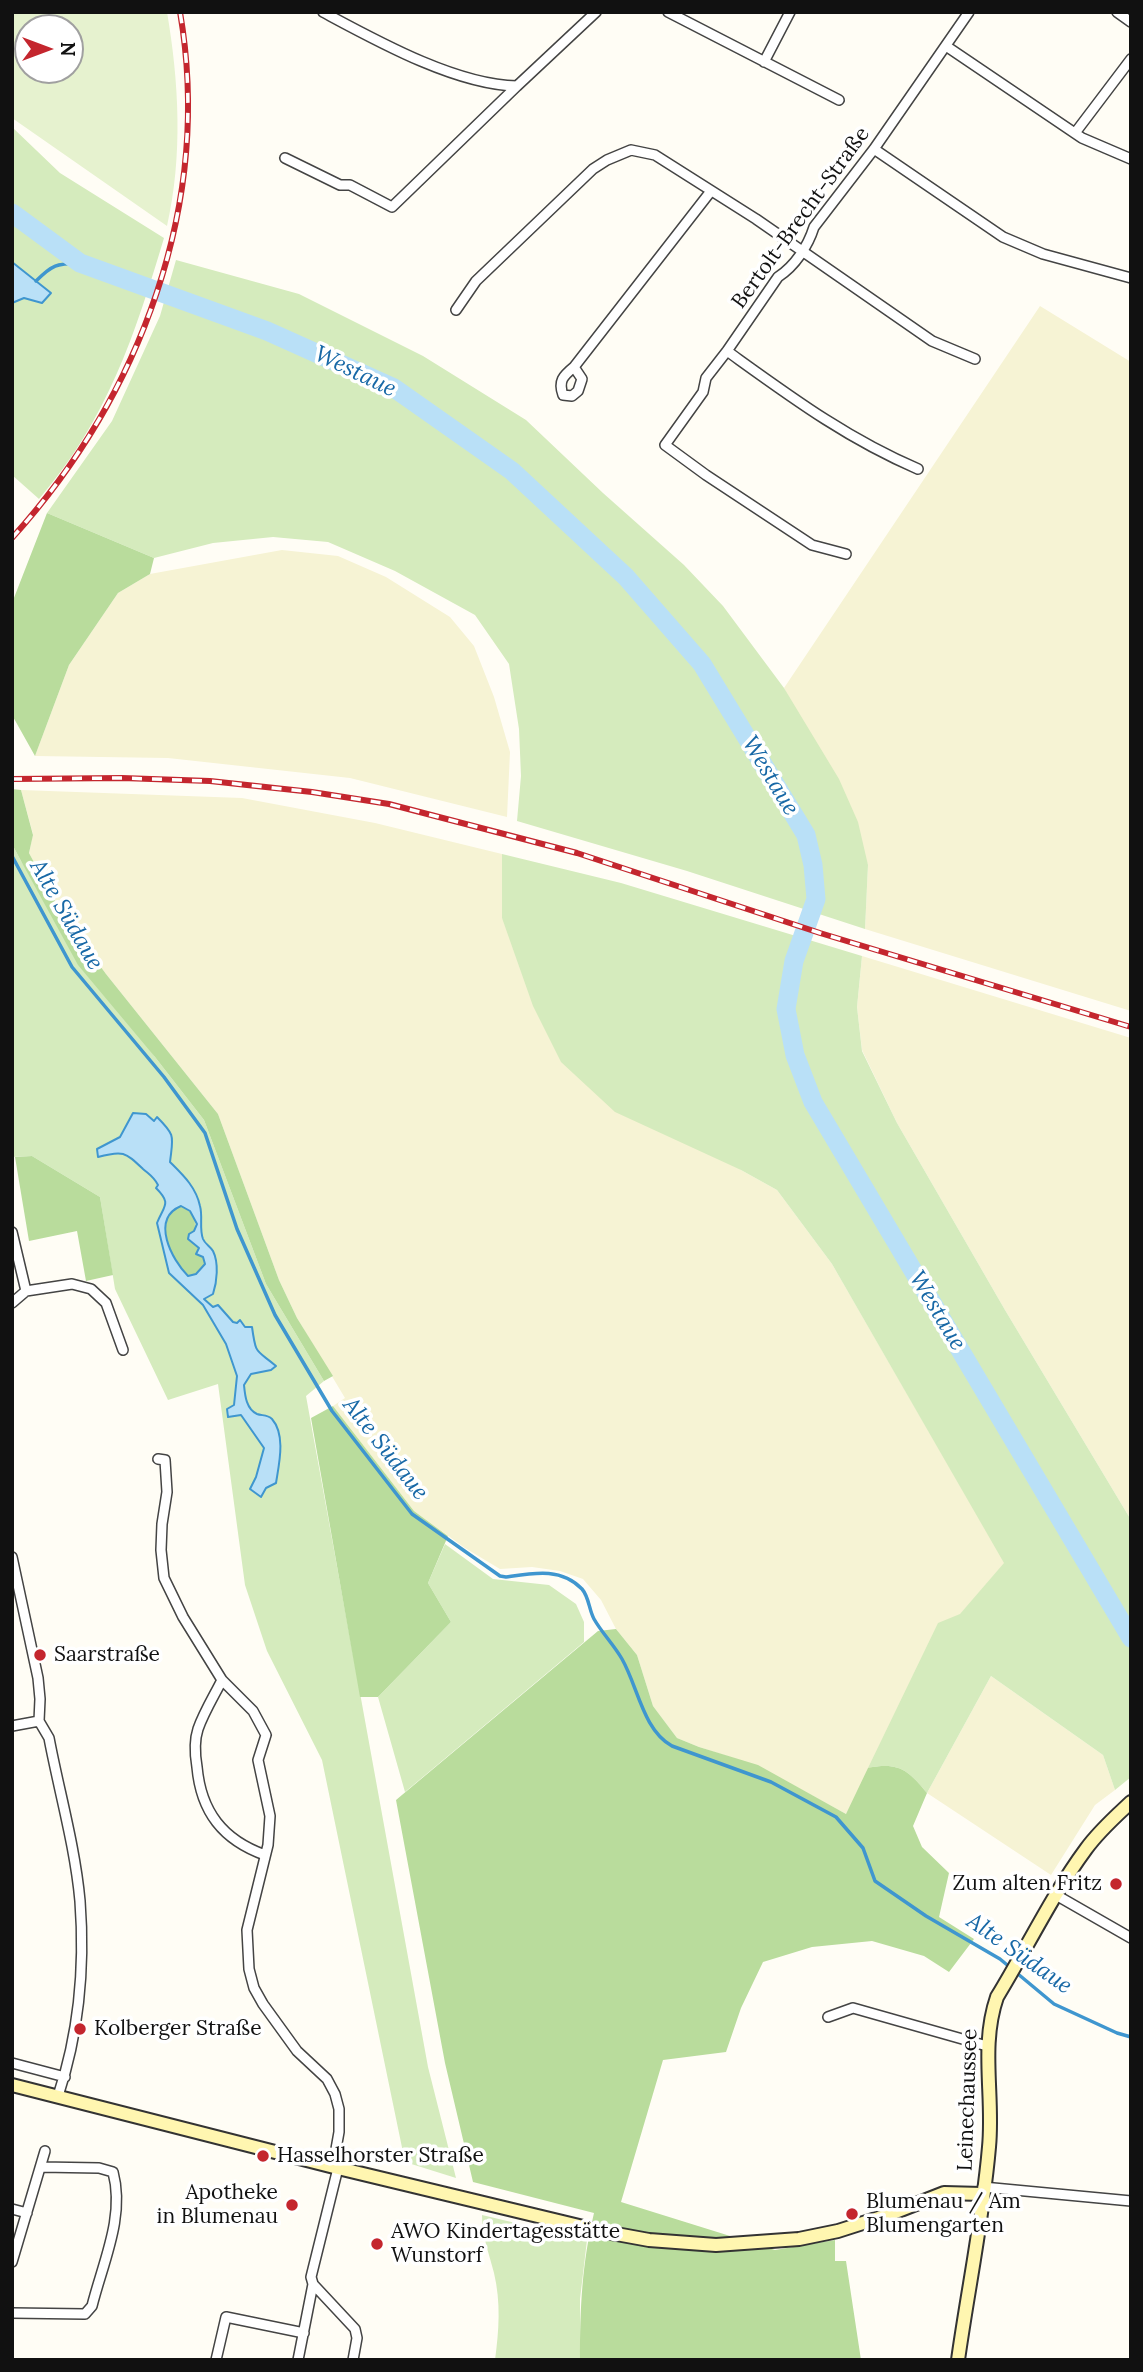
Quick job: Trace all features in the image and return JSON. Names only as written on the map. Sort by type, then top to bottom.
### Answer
[{"type":"street","points":[[323,12],[405,54],[457,74],[517,86]]},
{"type":"street","points":[[285,158],[340,185],[350,185],[392,207],[596,12]]},
{"type":"street","points":[[668,12],[839,100]]},
{"type":"street","points":[[764,62],[790,12]]},
{"type":"street","name":"Bertolt-Brecht-Straße","points":[[846,554],[811,545],[665,445],[703,392],[706,378],[778,277],[788,271],[810,239],[814,227],[874,149],[969,12]]},
{"type":"street","points":[[1117,12],[1131,22]]},
{"type":"street","points":[[946,46],[1075,133],[1098,146],[1131,159]]},
{"type":"street","points":[[1075,133],[1131,59]]},
{"type":"street","points":[[874,149],[1003,237],[1043,254],[1131,278]]},
{"type":"street","points":[[456,310],[476,281],[593,169],[631,150],[655,156],[757,219],[932,341],[975,359]]},
{"type":"street","points":[[574,367],[711,191]]},
{"type":"street","points":[[727,351],[846,434],[918,469]]},
{"type":"street","points":[[12,1232],[26,1292]]},
{"type":"street","points":[[12,1303],[26,1292],[72,1284],[91,1289],[106,1303],[123,1350]]},
{"type":"street","points":[[158,1459],[164,1460],[167,1492],[161,1550],[164,1578],[183,1616],[222,1680],[253,1711],[266,1735],[258,1760],[270,1816],[265,1854],[247,1930],[249,1969],[254,1988],[297,2051],[327,2079],[339,2109],[335,2167],[311,2277],[313,2284],[298,2360]]},
{"type":"street","points":[[12,1558],[16,1592],[38,1678],[39,1721],[49,1738],[79,1898],[82,1948],[79,1995],[72,2049],[58,2096]]},
{"type":"street","points":[[222,1680],[197,1731],[195,1753],[198,1780],[205,1805],[222,1828],[243,1846],[265,1854]]},
{"type":"street","points":[[12,1726],[39,1721]]},
{"type":"street","name":"Leinechaussee","points":[[12,2085],[335,2167],[600,2231],[649,2240],[716,2245],[755,2244],[833,2233],[944,2193],[983,2191],[989,2144],[987,2046],[992,2013],[1003,1987],[1086,1848],[1131,1802]]},
{"type":"street","points":[[1056,1895],[1131,1938]]},
{"type":"street","points":[[828,2017],[853,2008],[987,2046]]},
{"type":"street","points":[[12,2063],[65,2077]]},
{"type":"street","points":[[12,2262],[45,2151]]},
{"type":"street","points":[[12,2313],[85,2314],[92,2306],[117,2215],[117,2187],[113,2172],[99,2168],[41,2167]]},
{"type":"street","points":[[958,2360],[983,2191],[1131,2201]]},
{"type":"street","points":[[12,2208],[27,2213]]},
{"type":"street","points":[[313,2284],[355,2329],[357,2338],[353,2360]]},
{"type":"street","points":[[216,2360],[226,2317],[304,2333]]},
{"type":"shaded area","points":[[1040,306],[1131,362],[1131,1011],[865,929],[868,865],[784,688]]},
{"type":"shaded area","points":[[282,550],[338,556],[386,577],[450,617],[474,646],[494,697],[510,752],[507,817],[350,778],[168,758],[35,756],[69,665],[118,593],[150,574]]},
{"type":"shaded area","points":[[21,790],[242,798],[375,823],[502,854],[502,918],[741,1170],[777,1190],[832,1264],[1005,1563],[960,1615],[846,1814],[758,1766],[677,1738],[653,1706],[637,1655],[616,1629],[601,1600],[583,1579],[560,1571],[532,1567],[500,1569],[465,1548],[414,1511],[333,1406],[345,1398],[297,1318],[279,1280],[218,1114],[106,974],[62,914],[29,853],[33,834]]},
{"type":"shaded area","points":[[862,956],[1131,1038],[1131,1520],[897,1123],[862,1050],[857,1007]]},
{"type":"shaded area","points":[[991,1676],[1103,1755],[1115,1790],[1095,1805],[1051,1875],[927,1793]]},
{"type":"green space","points":[[12,12],[167,12],[178,119],[175,173],[167,226],[12,118]]},
{"type":"green space","points":[[12,127],[60,173],[164,238],[130,342],[101,407],[63,469],[39,499],[12,475]]},
{"type":"green space","points":[[176,260],[299,294],[423,356],[526,420],[684,565],[723,606],[784,688],[839,779],[858,822],[868,865],[865,929],[687,871],[517,821],[521,776],[519,729],[509,664],[475,615],[395,571],[328,542],[273,537],[213,543],[154,558],[47,513],[112,421],[160,316]]},
{"type":"green space","points":[[47,513],[154,558],[150,574],[118,593],[69,665],[35,756],[12,715],[12,603]]},
{"type":"green space","points":[[12,789],[21,790],[33,835],[29,853],[62,914],[106,974],[218,1114],[279,1280],[297,1318],[333,1376],[324,1381],[266,1284],[204,1120],[78,965],[12,844]]},
{"type":"green space","points":[[12,844],[155,1057],[204,1120],[266,1284],[324,1381],[306,1396],[428,2067],[456,2178],[405,2162],[322,1760],[267,1651],[245,1585],[218,1384],[168,1400],[115,1289],[100,1197],[32,1156],[12,1157]]},
{"type":"green space","points":[[502,854],[621,883],[862,956],[857,1007],[862,1051],[897,1123],[1131,1520],[1131,1777],[1115,1790],[1103,1755],[991,1676],[927,1793],[908,1773],[895,1767],[868,1768],[938,1623],[960,1614],[1004,1563],[832,1264],[777,1190],[741,1170],[615,1112],[561,1062],[533,1006],[502,918]]},
{"type":"green space","points":[[32,1156],[100,1197],[113,1275],[86,1281],[77,1231],[29,1241],[15,1157]]},
{"type":"green space","points":[[181,1206],[193,1217],[194,1242],[205,1264],[196,1274],[188,1276],[170,1250],[165,1229],[171,1212]]},
{"type":"green space","points":[[333,1406],[414,1511],[448,1536],[428,1583],[451,1622],[378,1697],[360,1697],[311,1418]]},
{"type":"green space","points":[[445,1544],[493,1579],[549,1585],[576,1604],[584,1622],[584,1642],[405,1792],[378,1697],[451,1622],[428,1583]]},
{"type":"green space","points":[[616,1629],[637,1655],[653,1706],[677,1738],[758,1765],[846,1814],[868,1768],[895,1767],[908,1773],[927,1793],[913,1826],[922,1847],[949,1873],[939,1917],[974,1939],[949,1972],[924,1956],[872,1941],[812,1947],[763,1962],[741,2008],[726,2052],[663,2060],[621,2202],[775,2250],[835,2240],[835,2261],[846,2261],[861,2360],[580,2360],[582,2286],[594,2213],[473,2182],[445,2063],[396,1800],[598,1631]]},
{"type":"green space","points":[[482,2215],[587,2240],[580,2299],[580,2360],[495,2360],[498,2295],[484,2237]]},
{"type":"water","points":[[12,262],[51,293],[42,303],[24,298],[12,303]]},
{"type":"water","points":[[133,1113],[146,1114],[154,1121],[157,1117],[167,1128],[172,1137],[170,1162],[188,1182],[198,1199],[203,1239],[213,1251],[216,1261],[213,1294],[204,1299],[213,1307],[218,1305],[233,1322],[240,1320],[245,1327],[252,1327],[258,1351],[276,1366],[271,1370],[251,1374],[244,1385],[250,1409],[272,1419],[279,1433],[280,1459],[276,1483],[266,1488],[261,1497],[250,1489],[264,1448],[241,1415],[228,1417],[227,1409],[234,1405],[237,1376],[226,1344],[203,1305],[169,1273],[157,1223],[165,1205],[164,1198],[156,1188],[158,1185],[152,1176],[123,1154],[98,1157],[97,1149],[120,1137]],"holes":[[[181,1206],[190,1211],[197,1224],[188,1239],[199,1248],[196,1254],[203,1257],[205,1264],[196,1274],[188,1276],[176,1260],[165,1230],[172,1212]]]},
{"type":"waterway","name":"Westaue","points":[[12,213],[80,263],[267,331],[394,388],[512,471],[626,577],[702,664],[806,835],[813,865],[816,899],[794,961],[786,1009],[795,1055],[813,1102],[1131,1638]]},
{"type":"waterway","points":[[36,281],[55,266],[80,263]]},
{"type":"waterway","name":"Alte Südaue","points":[[12,856],[72,967],[164,1077],[205,1133],[237,1229],[275,1315],[332,1411],[412,1514],[500,1576],[546,1573],[556,1574],[574,1582],[584,1592],[594,1619],[622,1659],[642,1707],[662,1739],[672,1746],[771,1782],[836,1817],[863,1848],[875,1881],[926,1916],[1000,1959],[1054,2004],[1131,2037]]},
{"type":"railway","points":[[12,538],[57,483],[97,423],[130,360],[156,294],[175,225],[186,155],[188,84],[180,12]]},
{"type":"railway","points":[[12,779],[122,778],[210,781],[389,804],[577,853],[820,933],[1131,1027]]},
{"type":"place","name":"Saarstraße","points":[[40,1655]]},
{"type":"place","name":"Zum alten Fritz","points":[[1116,1884]]},
{"type":"place","name":"Kolberger Straße","points":[[80,2029]]},
{"type":"place","name":"Hasselhorster Straße","points":[[263,2156]]},
{"type":"place","name":"Apotheke in Blumenau","points":[[292,2205]]},
{"type":"place","name":"Blumenau / Am Blumengarten","points":[[852,2214]]},
{"type":"place","name":"AWO Kindertagesstätte Wunstorf","points":[[377,2244]]}]
